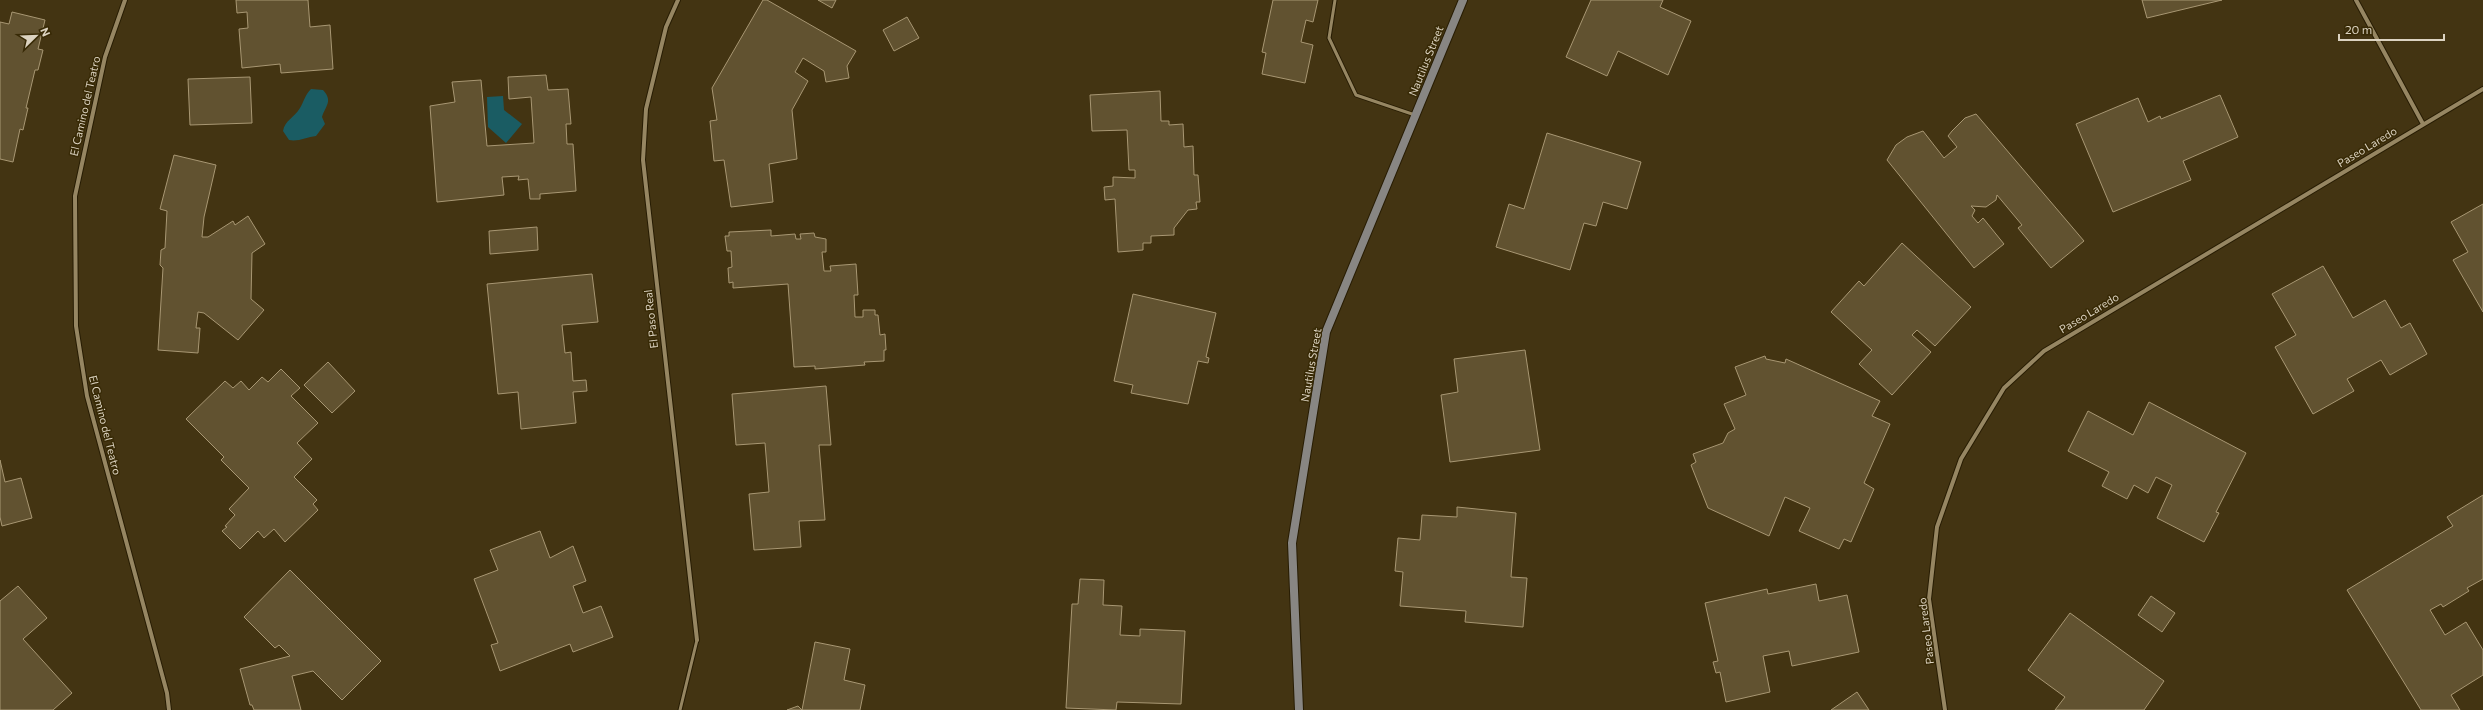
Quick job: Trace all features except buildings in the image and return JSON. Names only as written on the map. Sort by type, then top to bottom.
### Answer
[{"type":"main road","name":"Nautilus Street","points":[[1299,710],[1292,543],[1326,332],[1463,0]]},
{"type":"street","name":"El Camino del Teatro","points":[[125,0],[105,57],[75,196],[76,326],[87,396],[167,693],[169,710]]},
{"type":"street","name":"El Paso Real","points":[[678,0],[666,27],[646,109],[643,160],[697,640]]},
{"type":"street","points":[[2356,0],[2423,124]]},
{"type":"street","name":"Paseo Laredo","points":[[1945,710],[1929,599],[1937,527],[1962,459],[2004,388],[2044,351],[2483,89]]},
{"type":"lane","points":[[1335,0],[1329,38],[1356,95],[1416,116]]},
{"type":"lane","points":[[680,710],[697,640]]},
{"type":"water","points":[[311,89],[323,90],[328,97],[328,103],[322,117],[325,124],[316,136],[299,140],[289,140],[283,131],[284,127],[298,111]]},
{"type":"water","points":[[503,96],[504,110],[522,124],[506,143],[488,127],[487,97]]}]
